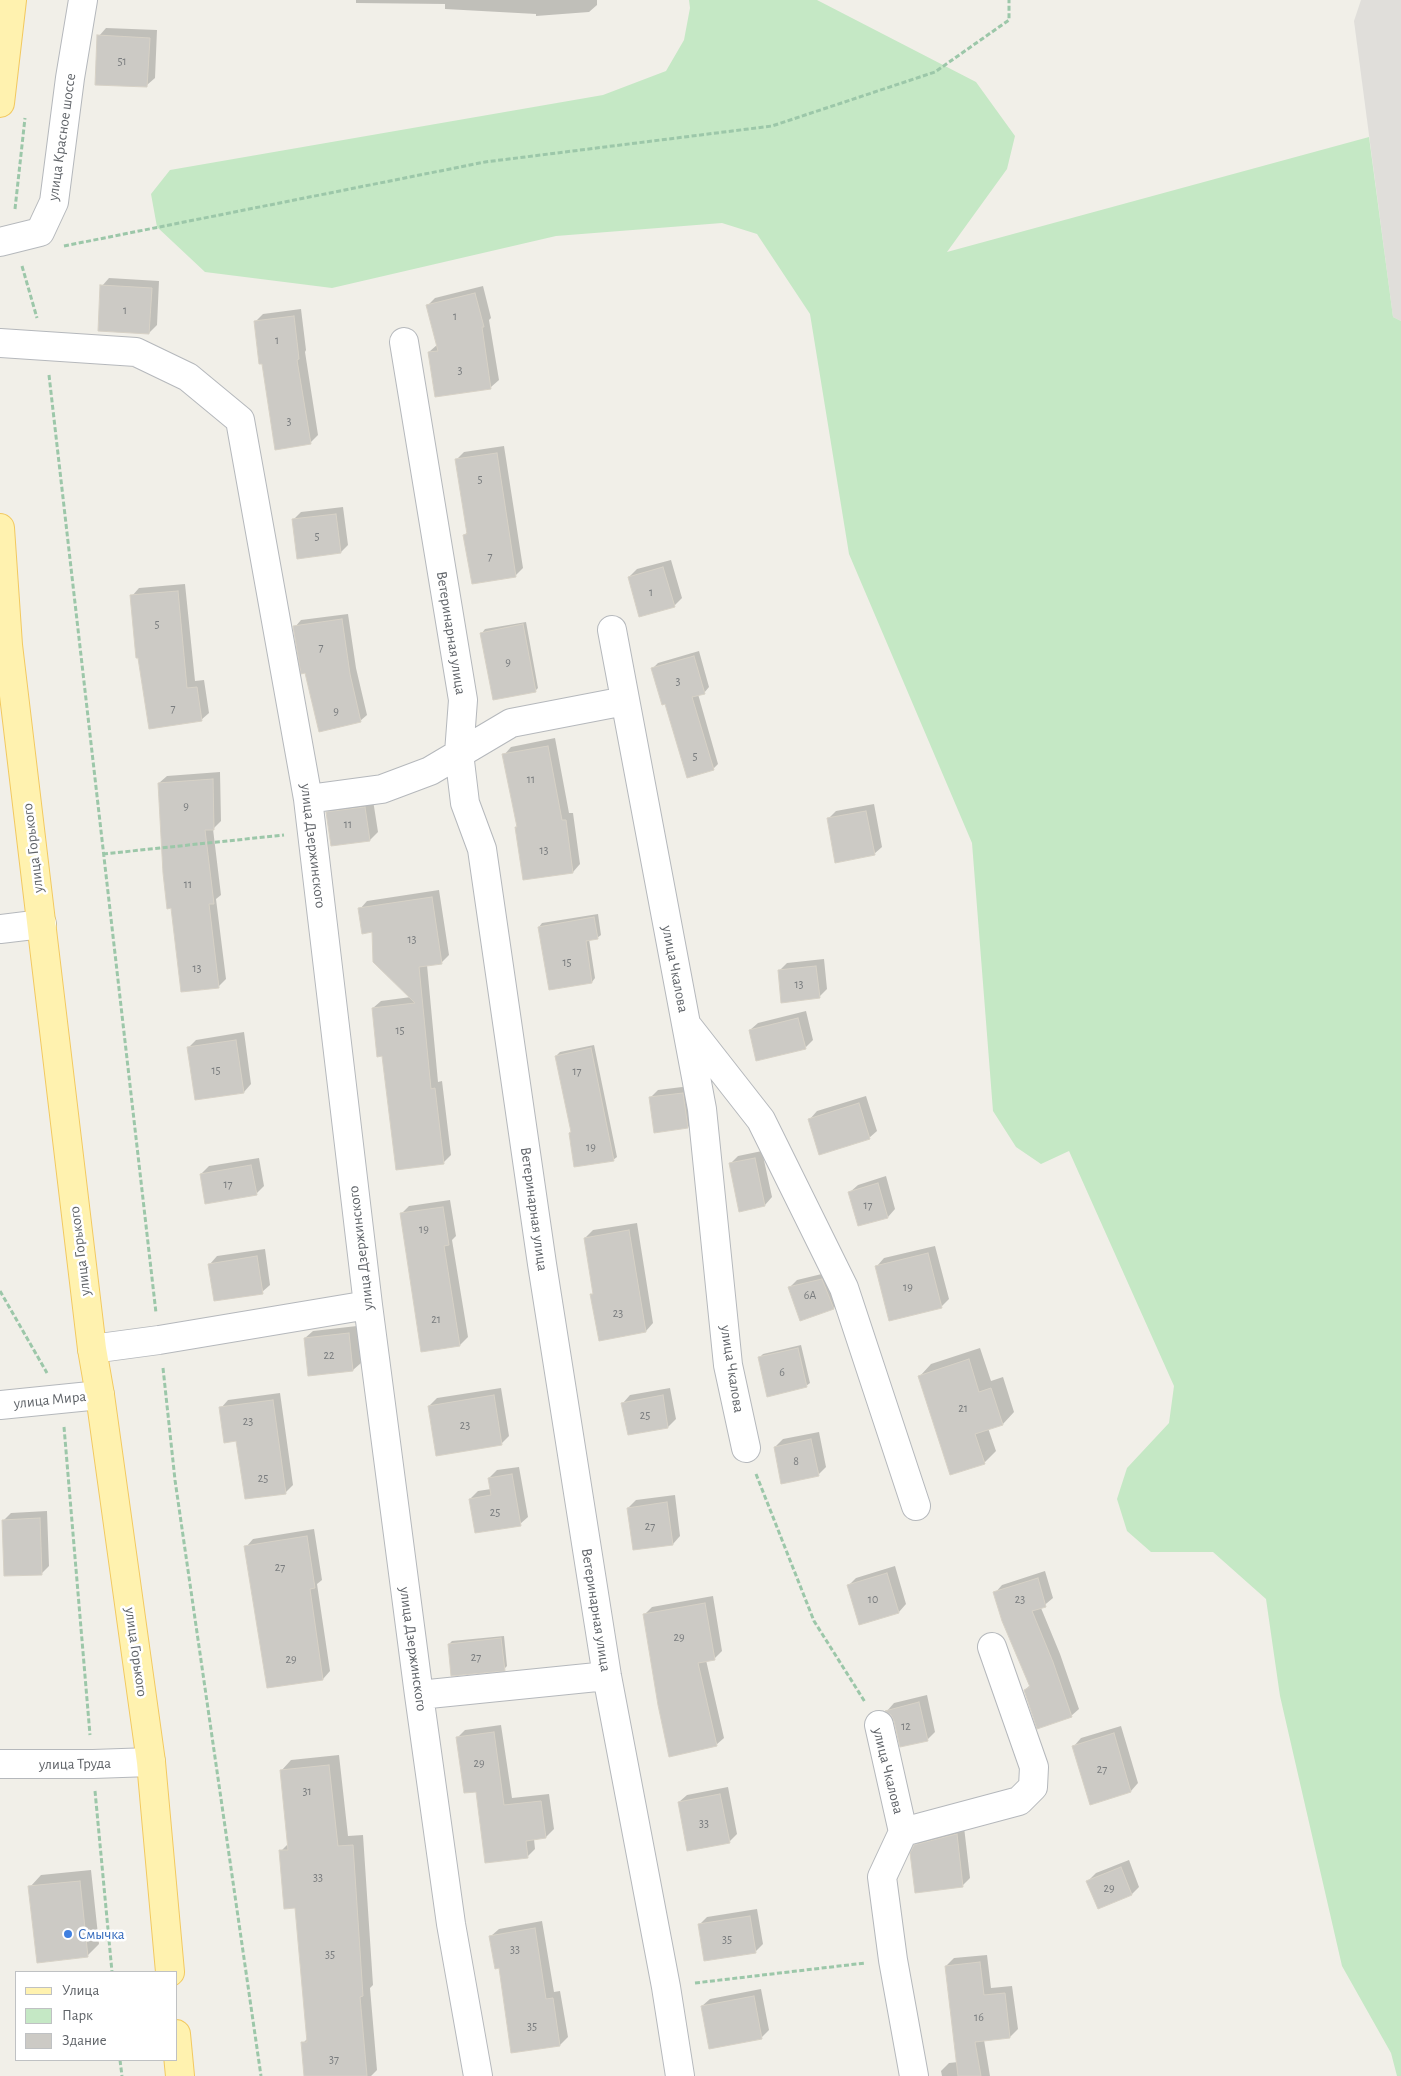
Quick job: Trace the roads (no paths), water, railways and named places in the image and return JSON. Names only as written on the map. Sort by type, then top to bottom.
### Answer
[{"type":"main road","points":[[12,0],[13,106]]},
{"type":"main road","name":"улица Горького","points":[[0,528],[4,646],[42,924],[92,1349],[151,1762],[170,1971]]},
{"type":"main road","points":[[178,2055],[180,2076]]},
{"type":"street","name":"улица Красное шоссе","points":[[6,240],[40,232],[54,202],[70,78],[83,0]]},
{"type":"street","name":"Ветеринарная улица","points":[[404,342],[462,700],[459,753],[465,803],[482,849],[541,1254],[607,1676],[666,1987],[680,2076]]},
{"type":"street","name":"улица Дзержинского","points":[[0,344],[136,352],[188,378],[240,420],[308,799],[368,1305],[419,1695],[451,1924],[478,2076]]},
{"type":"street","name":"улица Чкалова","points":[[612,630],[702,1109],[728,1365],[746,1448]]},
{"type":"street","points":[[308,799],[382,789],[430,771],[511,723],[625,701]]},
{"type":"street","points":[[0,929],[42,924]]},
{"type":"street","points":[[686,1024],[761,1120],[844,1288],[916,1506]]},
{"type":"street","points":[[92,1349],[159,1340],[368,1305]]},
{"type":"street","name":"улица Мира","points":[[0,1405],[100,1395]]},
{"type":"street","points":[[903,1832],[1019,1801],[1033,1787],[1034,1767],[992,1646]]},
{"type":"street","points":[[419,1695],[607,1676]]},
{"type":"street","name":"улица Чкалова","points":[[879,1725],[903,1832],[882,1877],[893,1960],[914,2076]]},
{"type":"street","name":"улица Труда","points":[[0,1764],[151,1762]]},
{"type":"place","name":"Смычка","points":[[68,1934]]}]
